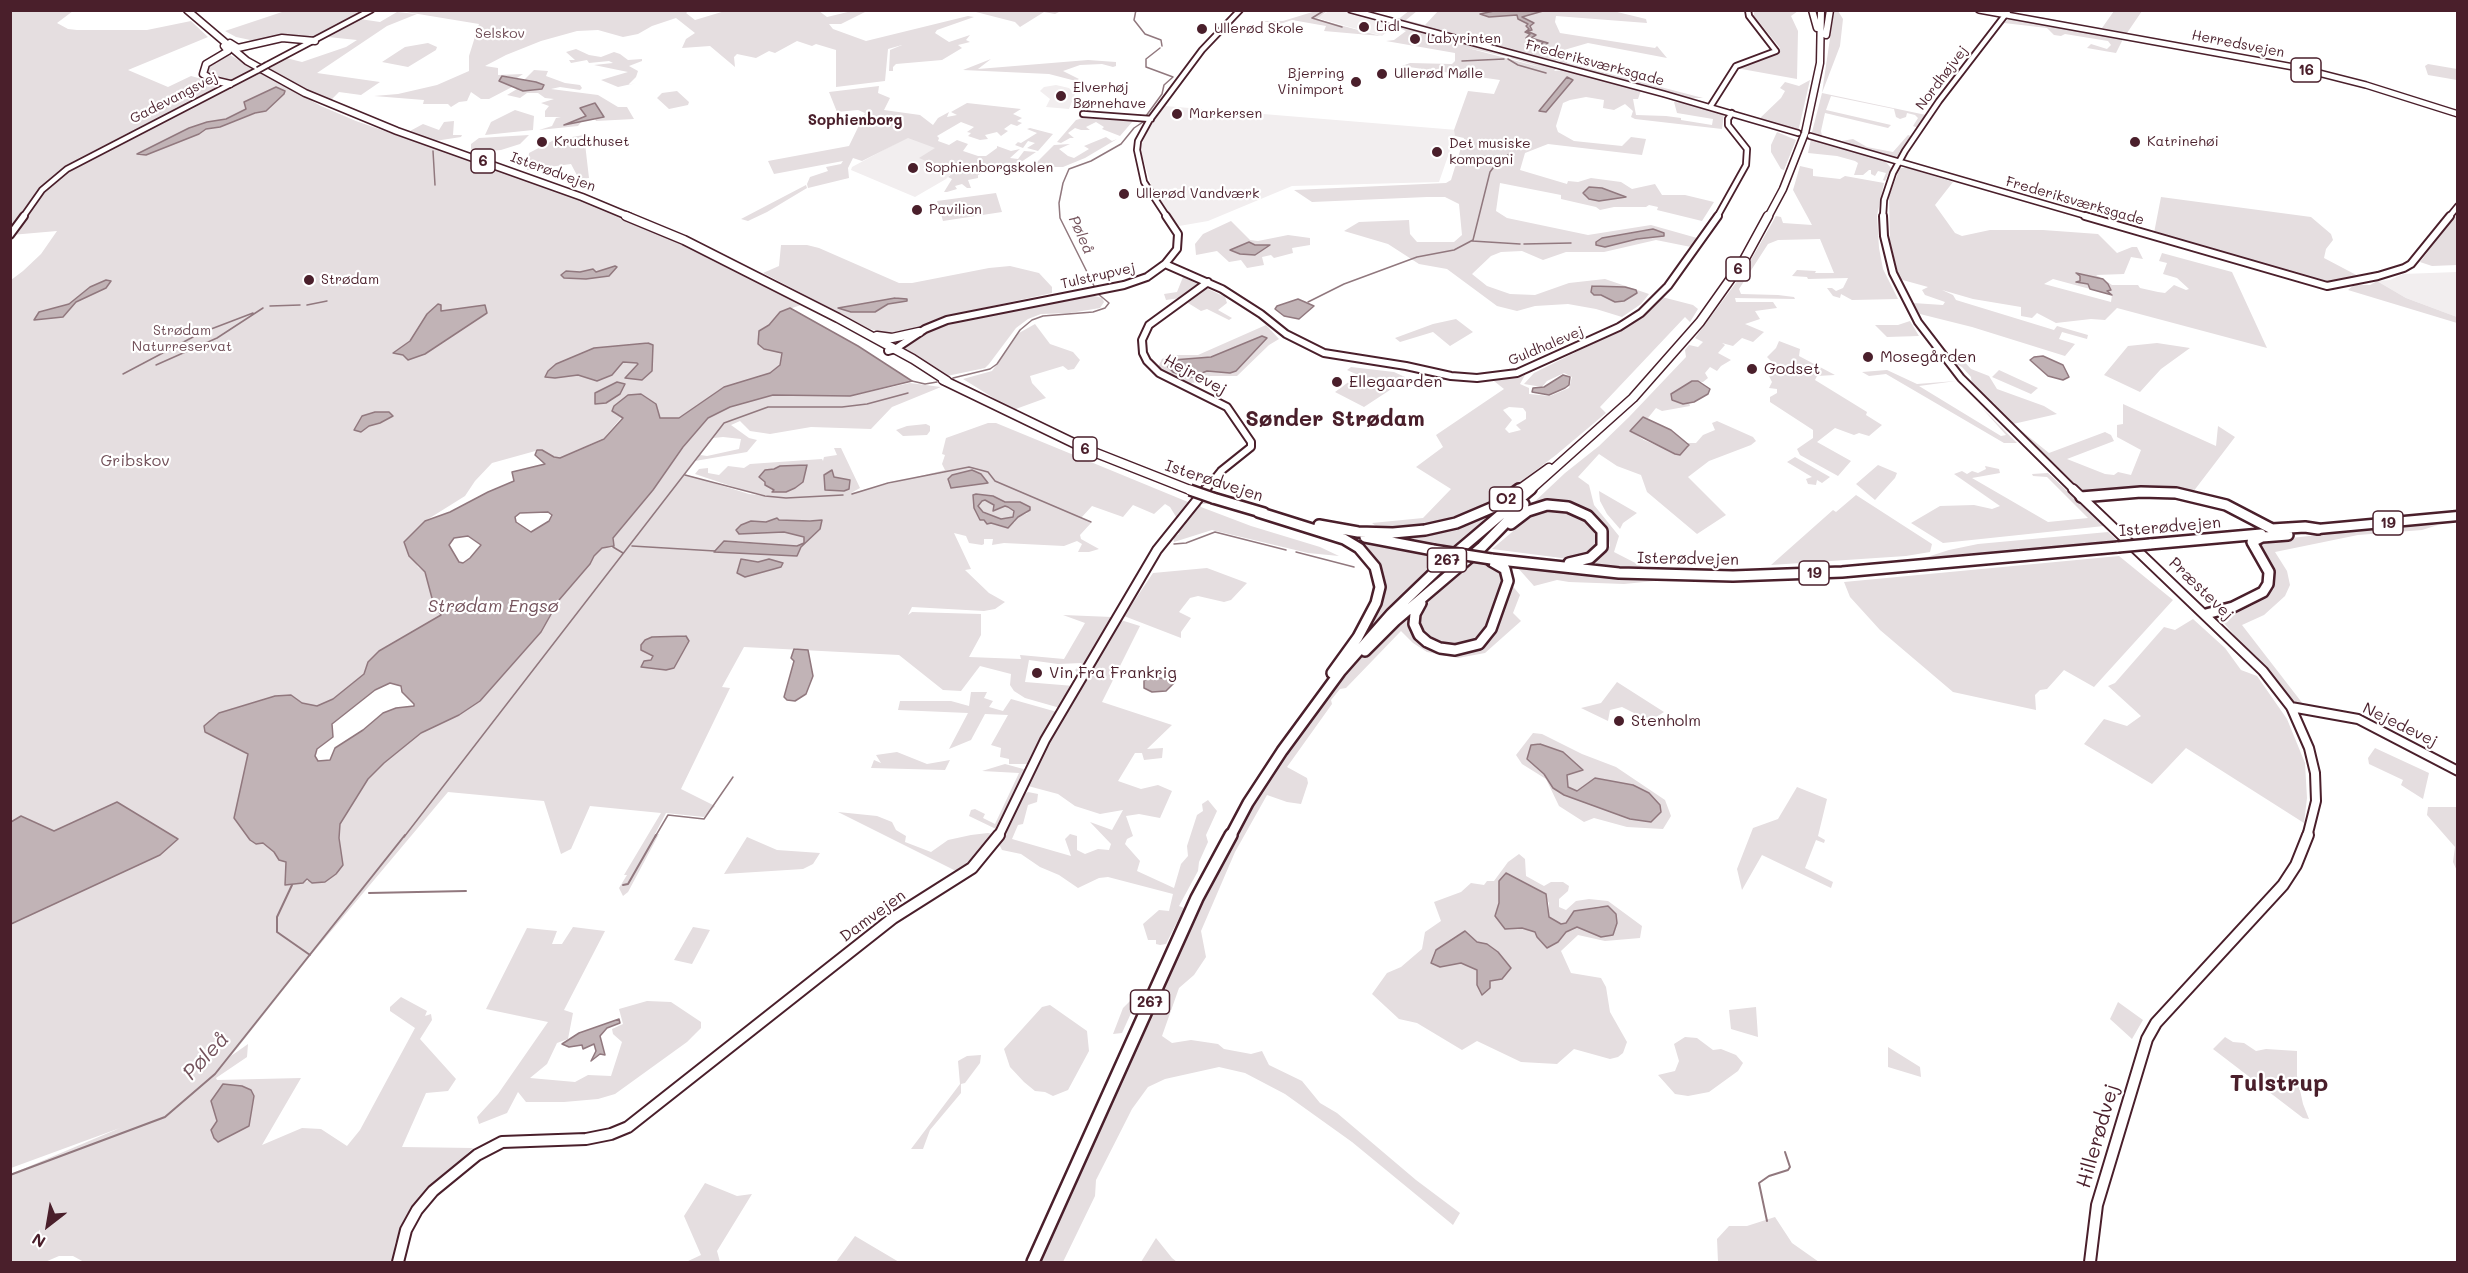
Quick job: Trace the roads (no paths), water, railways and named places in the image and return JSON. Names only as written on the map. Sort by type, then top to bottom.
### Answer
[{"type":"highway","name":"Isterødvejen","points":[[187,10],[224,43],[249,61],[305,93],[358,117],[549,184],[643,221],[725,259],[891,349]]},
{"type":"highway","points":[[1812,10],[1816,25],[1817,57],[1820,63]]},
{"type":"highway","name":"6","points":[[1331,684],[1345,674],[1395,621],[1482,547],[1517,510],[1584,449],[1592,437],[1633,398],[1680,346],[1715,303],[1757,240],[1795,160],[1812,108],[1820,63],[1821,10]]},
{"type":"highway","points":[[1821,48],[1824,44],[1830,10]]},
{"type":"highway","points":[[205,27],[236,47],[282,38],[315,41]]},
{"type":"highway","points":[[224,43],[228,50],[206,64],[203,74],[213,80],[230,84]]},
{"type":"highway","points":[[247,46],[240,52],[249,61]]},
{"type":"highway","points":[[218,57],[233,54],[249,61]]},
{"type":"highway","name":"Isterødvejen","points":[[818,309],[838,318],[947,381],[1069,442],[1190,490],[1258,512],[1343,533],[1456,556],[1619,573],[1754,575],[1842,572],[2318,529]]},
{"type":"highway","points":[[838,318],[884,338],[915,335]]},
{"type":"highway","name":"267","points":[[1033,1263],[1197,898],[1248,803],[1282,751],[1331,684],[1391,614],[1430,576],[1592,437]]},
{"type":"highway","name":"O2","points":[[1258,512],[1358,532],[1393,533],[1425,530],[1456,523],[1491,509],[1566,455],[1578,450]]},
{"type":"highway","points":[[2081,497],[2141,492],[2176,493],[2212,501],[2249,516],[2272,529],[2318,529]]},
{"type":"highway","points":[[1482,547],[1525,513],[1547,505],[1568,507],[1582,512],[1596,522],[1602,534],[1601,549],[1584,561],[1567,564],[1509,561]]},
{"type":"highway","points":[[1258,512],[1285,522],[1329,533],[1352,543],[1372,562],[1380,582],[1376,603],[1358,637],[1288,733],[1282,751]]},
{"type":"highway","points":[[2205,539],[2211,536],[2255,530],[2257,525],[2249,516]]},
{"type":"highway","points":[[2206,614],[2233,607],[2263,592],[2269,578],[2265,563],[2253,546],[2254,539],[2299,534],[2304,530]]},
{"type":"highway","points":[[2192,541],[2237,541],[2246,544],[2260,555]]},
{"type":"highway","name":"6","points":[[1431,591],[1415,614],[1414,624],[1419,634],[1433,645],[1445,649],[1461,650],[1475,646],[1489,633],[1508,581],[1507,573],[1503,568],[1489,560]]},
{"type":"main road","name":"Herredsvejen","points":[[1979,10],[2007,13]]},
{"type":"main road","name":"Herredsvejen","points":[[1988,10],[2299,68],[2366,85],[2457,114]]},
{"type":"main road","name":"Isterødvejen","points":[[2318,529],[2457,516]]},
{"type":"street","name":"Gadevangsvej","points":[[10,235],[42,190],[67,169],[371,10]]},
{"type":"street","points":[[1165,264],[1177,249],[1178,234],[1148,191],[1137,150],[1141,133],[1202,50],[1240,10]]},
{"type":"street","name":"Frederiksværksgade","points":[[1351,10],[1798,133]]},
{"type":"street","points":[[1710,107],[1736,66],[1776,51],[1749,16],[1748,10]]},
{"type":"street","name":"Nordhøjvej","points":[[1899,162],[1939,101],[2007,13]]},
{"type":"street","name":"Guldhalevej","points":[[1165,264],[1208,282],[1250,306],[1293,339],[1333,355],[1458,376],[1492,377],[1517,373],[1619,327],[1641,313],[1668,286],[1723,208],[1746,165],[1747,149],[1728,125],[1728,119],[1732,113]]},
{"type":"street","points":[[1083,114],[1151,119]]},
{"type":"street","name":"Frederiksværksgade","points":[[1810,136],[2321,285],[2334,286],[2404,268],[2411,264],[2457,206]]},
{"type":"street","name":"Præstevej","points":[[1899,162],[1884,200],[1883,226],[1893,273],[1909,308],[1927,336],[1961,378],[2081,497],[2256,663],[2290,707],[2309,748],[2315,773],[2316,801],[2304,850],[2283,885],[2156,1023]]},
{"type":"street","name":"Tulstrupvej","points":[[891,349],[915,335],[959,317],[1124,285],[1147,277],[1165,264]]},
{"type":"street","name":"Hejrevej","points":[[1208,282],[1149,325],[1142,340],[1143,353],[1159,374],[1227,407],[1242,426],[1251,442],[1251,447]]},
{"type":"street","name":"Damvejen","points":[[398,1263],[406,1230],[417,1210],[433,1191],[477,1155],[502,1142],[586,1139],[611,1134],[628,1127],[893,918],[972,868],[1001,832],[1045,740],[1157,550],[1221,471],[1251,447]]},
{"type":"street","name":"Nejedevej","points":[[2290,707],[2358,719],[2457,771]]},
{"type":"street","name":"Hillerødvej","points":[[2090,1263],[2093,1222],[2100,1194],[2139,1060],[2156,1023]]},
{"type":"water","points":[[1494,11],[1543,11],[1522,17],[1534,23],[1530,26],[1532,30],[1527,31],[1536,35],[1531,38],[1548,43],[1545,45],[1548,49],[1541,45],[1543,42],[1526,38],[1530,34],[1525,32],[1529,29],[1526,26],[1528,24],[1518,19],[1517,15],[1489,17],[1480,14]]},
{"type":"water","points":[[502,76],[544,85],[542,89],[523,91],[499,81]]},
{"type":"water","points":[[1567,77],[1573,80],[1546,112],[1539,111]]},
{"type":"water","points":[[276,87],[285,91],[284,94],[266,111],[220,127],[206,129],[199,134],[146,155],[137,154],[189,128],[226,119],[246,109],[244,102]]},
{"type":"water","points":[[595,103],[604,117],[564,125],[586,116],[580,108]]},
{"type":"water","points":[[1589,187],[1602,188],[1626,197],[1599,201],[1589,199],[1583,193]]},
{"type":"water","points":[[1653,229],[1664,233],[1664,236],[1637,239],[1605,247],[1596,245],[1596,242],[1602,238]]},
{"type":"water","points":[[1249,242],[1255,245],[1270,245],[1255,255],[1240,254],[1230,250]]},
{"type":"water","points":[[617,267],[609,276],[586,279],[564,278],[561,275],[566,271],[580,272],[593,269],[596,272]]},
{"type":"water","points":[[2076,273],[2103,279],[2111,290],[2107,291],[2112,295],[2090,289],[2088,284],[2076,282],[2080,281],[2080,276]]},
{"type":"water","points":[[106,280],[111,281],[106,288],[76,302],[63,317],[34,320],[39,312],[69,304],[90,287]]},
{"type":"water","points":[[1592,286],[1625,287],[1636,290],[1637,293],[1624,301],[1615,302],[1601,295],[1594,295],[1591,292]]},
{"type":"water","points":[[895,298],[907,299],[907,301],[888,304],[875,312],[851,312],[838,308]]},
{"type":"water","points":[[1298,299],[1314,306],[1299,319],[1284,316],[1275,309],[1277,306]]},
{"type":"water","points":[[438,304],[441,305],[441,311],[485,305],[487,313],[425,354],[408,360],[403,355],[393,353],[410,341],[427,314]]},
{"type":"water","name":"Strødam Engsø","points":[[790,308],[858,346],[912,381],[850,396],[773,395],[730,407],[708,418],[613,538],[614,546],[602,548],[594,556],[590,564],[559,600],[541,632],[480,701],[459,715],[421,733],[368,779],[340,824],[339,838],[343,865],[336,874],[325,882],[312,883],[307,879],[303,883],[285,885],[286,862],[279,860],[274,852],[263,843],[256,844],[250,840],[234,818],[248,754],[205,732],[204,726],[219,713],[275,696],[291,695],[302,703],[317,706],[333,699],[364,674],[368,662],[379,651],[441,615],[433,602],[425,572],[409,556],[404,542],[425,521],[450,512],[514,481],[512,472],[545,464],[535,455],[537,450],[560,458],[604,439],[623,418],[612,411],[614,406],[628,395],[641,394],[656,404],[660,418],[679,418],[724,387],[770,373],[780,365],[782,353],[764,349],[758,344],[759,331],[769,325],[780,312]],"holes":[[[548,512],[552,515],[549,521],[531,532],[516,522],[515,517],[520,513]],[[468,536],[481,545],[470,558],[463,563],[459,562],[449,545],[454,538]],[[390,683],[401,686],[402,692],[414,706],[396,708],[383,713],[363,730],[335,748],[330,760],[318,761],[315,756],[317,749],[333,737],[332,724],[375,690]]]},
{"type":"water","points":[[1262,336],[1267,338],[1236,371],[1230,373],[1207,371],[1189,378],[1173,372],[1168,367],[1173,360],[1211,357]]},
{"type":"water","points":[[648,343],[653,345],[652,371],[642,380],[625,378],[638,364],[623,362],[612,375],[597,381],[578,375],[545,377],[556,364],[594,348]]},
{"type":"water","points":[[2043,356],[2063,365],[2069,377],[2063,380],[2048,376],[2030,360]]},
{"type":"water","points":[[1563,375],[1570,377],[1569,385],[1565,388],[1549,395],[1532,392],[1533,388],[1544,387]]},
{"type":"water","points":[[1692,381],[1698,381],[1710,389],[1708,394],[1694,402],[1683,404],[1672,400],[1671,394]]},
{"type":"water","points":[[617,382],[625,384],[620,394],[606,403],[595,404],[595,393]]},
{"type":"water","points":[[375,412],[389,412],[393,416],[361,432],[354,430],[362,416]]},
{"type":"water","points":[[1643,417],[1671,430],[1689,445],[1680,455],[1675,454],[1630,431]]},
{"type":"water","points":[[807,465],[803,482],[786,492],[772,492],[774,490],[765,485],[759,477],[765,470],[780,466]]},
{"type":"water","points":[[832,470],[834,477],[850,480],[849,489],[825,490],[824,475]]},
{"type":"water","points":[[972,470],[981,474],[988,483],[951,488],[948,479],[952,475]]},
{"type":"water","points":[[973,495],[993,496],[1005,502],[1020,502],[1030,507],[1030,510],[1018,517],[1008,528],[987,524],[984,520],[980,520],[974,508]],"holes":[[[985,500],[994,505],[993,511],[1008,507],[1014,511],[1013,517],[1001,519],[983,512],[978,506]]]},
{"type":"water","points":[[777,518],[779,520],[822,520],[820,529],[801,547],[797,556],[714,552],[724,541],[797,546],[804,543],[804,537],[784,532],[739,534],[736,530],[751,521],[766,522]]},
{"type":"water","points":[[741,559],[758,562],[769,559],[783,563],[781,567],[745,577],[737,573]]},
{"type":"water","points":[[686,636],[689,641],[674,668],[666,670],[641,667],[644,661],[651,660],[653,656],[641,650],[641,645],[645,640],[652,637]]},
{"type":"water","points":[[794,649],[808,650],[813,676],[806,694],[795,701],[784,697],[794,661],[791,658]]},
{"type":"water","points":[[1149,676],[1171,680],[1174,683],[1166,691],[1152,692],[1144,688],[1144,681]]},
{"type":"water","points":[[1540,744],[1563,752],[1583,770],[1567,775],[1568,787],[1577,791],[1595,778],[1633,785],[1649,793],[1660,805],[1661,812],[1651,822],[1630,819],[1564,795],[1553,788],[1544,774],[1527,759],[1531,745]]},
{"type":"water","points":[[117,802],[178,839],[160,855],[11,924],[11,822],[21,816],[54,831]]},
{"type":"water","points":[[1506,873],[1546,894],[1549,917],[1561,924],[1566,923],[1574,911],[1608,906],[1616,914],[1617,923],[1613,935],[1601,937],[1577,927],[1566,932],[1558,942],[1547,948],[1535,932],[1522,928],[1505,929],[1495,916],[1499,903],[1499,881]]},
{"type":"water","points":[[1465,931],[1477,942],[1487,944],[1498,952],[1511,968],[1502,979],[1490,981],[1490,988],[1482,995],[1477,985],[1477,970],[1461,963],[1440,967],[1431,963],[1436,950]]},
{"type":"water","points":[[619,1019],[620,1023],[607,1028],[600,1036],[605,1055],[600,1054],[591,1061],[596,1051],[594,1044],[583,1049],[582,1045],[569,1047],[562,1044],[579,1033]]},
{"type":"water","points":[[223,1084],[242,1086],[251,1090],[254,1096],[249,1126],[218,1142],[211,1130],[217,1121],[211,1101]]},
{"type":"waterway","name":"Pøleå","points":[[1136,10],[1134,20],[1145,34],[1161,40],[1162,46]]},
{"type":"waterway","points":[[1325,10],[1312,18],[1342,27]]},
{"type":"waterway","name":"Pøleå","points":[[1146,116],[1162,94],[1164,85],[1173,77],[1146,67],[1146,59],[1160,48]]},
{"type":"waterway","points":[[1462,61],[1504,59]]},
{"type":"waterway","points":[[1508,59],[1518,65],[1546,73]]},
{"type":"waterway","name":"Pøleå","points":[[1095,288],[1060,218],[1059,203],[1063,183],[1069,169],[1091,161],[1121,144],[1134,128],[1143,122]]},
{"type":"waterway","points":[[433,151],[435,185]]},
{"type":"waterway","points":[[1308,302],[1344,284],[1417,257],[1454,250],[1473,240],[1490,172],[1499,160],[1510,154]]},
{"type":"waterway","points":[[1472,241],[1520,244]]},
{"type":"waterway","points":[[1524,244],[1571,243]]},
{"type":"waterway","name":"Pøleå","points":[[953,378],[990,369],[997,364],[1020,330],[1032,320],[1043,316],[1093,312],[1105,308],[1109,303],[1097,293]]},
{"type":"waterway","points":[[307,305],[327,301]]},
{"type":"waterway","points":[[270,306],[300,305]]},
{"type":"waterway","points":[[156,365],[217,338],[263,308]]},
{"type":"waterway","points":[[198,334],[253,313]]},
{"type":"waterway","points":[[123,374],[193,337]]},
{"type":"waterway","name":"Pøleå","points":[[912,381],[925,384],[937,382]]},
{"type":"waterway","name":"Pøleå","points":[[404,837],[724,423],[768,407],[842,407],[867,404],[908,393]]},
{"type":"waterway","points":[[852,494],[888,483],[969,467],[988,472],[995,481],[1091,522]]},
{"type":"waterway","points":[[685,475],[765,496],[786,498],[843,495]]},
{"type":"waterway","points":[[1174,544],[1186,543],[1215,532],[1286,550]]},
{"type":"waterway","points":[[632,546],[715,551]]},
{"type":"waterway","name":"Pøleå","points":[[613,547],[623,553]]},
{"type":"waterway","points":[[1296,552],[1354,567]]},
{"type":"waterway","points":[[655,837],[668,815],[704,819],[733,777]]},
{"type":"waterway","points":[[310,955],[405,835]]},
{"type":"waterway","points":[[623,885],[628,884],[656,835]]},
{"type":"waterway","name":"Pøleå","points":[[292,885],[277,917],[277,932],[310,955]]},
{"type":"waterway","points":[[369,893],[466,891]]},
{"type":"waterway","name":"Pøleå","points":[[10,1175],[165,1117],[215,1074],[310,955]]},
{"type":"waterway","points":[[1767,1221],[1759,1183],[1769,1176],[1788,1170],[1790,1167],[1785,1152]]},
{"type":"place","name":"Lidl","points":[[1364,27]]},
{"type":"place","name":"Ullerød Skole","points":[[1202,29]]},
{"type":"place","name":"Labyrinten","points":[[1415,39]]},
{"type":"place","name":"Ullerød Mølle","points":[[1382,74]]},
{"type":"place","name":"Bjerring Vinimport","points":[[1356,82]]},
{"type":"place","name":"Elverhøj Børnehave","points":[[1061,96]]},
{"type":"place","name":"Markersen","points":[[1177,114]]},
{"type":"place","name":"Krudthuset","points":[[542,142]]},
{"type":"place","name":"Katrinehøi","points":[[2135,142]]},
{"type":"place","name":"Det musiske kompagni","points":[[1437,152]]},
{"type":"place","name":"Sophienborgskolen","points":[[913,168]]},
{"type":"place","name":"Ullerød Vandværk","points":[[1124,194]]},
{"type":"place","name":"Pavilion","points":[[917,210]]},
{"type":"place","name":"Strødam","points":[[309,280]]},
{"type":"place","name":"Mosegården","points":[[1868,357]]},
{"type":"place","name":"Godset","points":[[1752,369]]},
{"type":"place","name":"Ellegaarden","points":[[1337,382]]},
{"type":"place","name":"Vin Fra Frankrig","points":[[1037,673]]},
{"type":"place","name":"Stenholm","points":[[1619,721]]},
{"type":"district","name":"Sophienborg","points":[[855,120]]},
{"type":"district","name":"Sønder Strødam","points":[[1335,419]]},
{"type":"district","name":"Tulstrup","points":[[2279,1084]]},
{"type":"park label","name":"Selskov","points":[[500,34]]},
{"type":"park label","name":"Strødam Naturreservat","points":[[182,340]]},
{"type":"park label","name":"Gribskov","points":[[135,461]]}]
